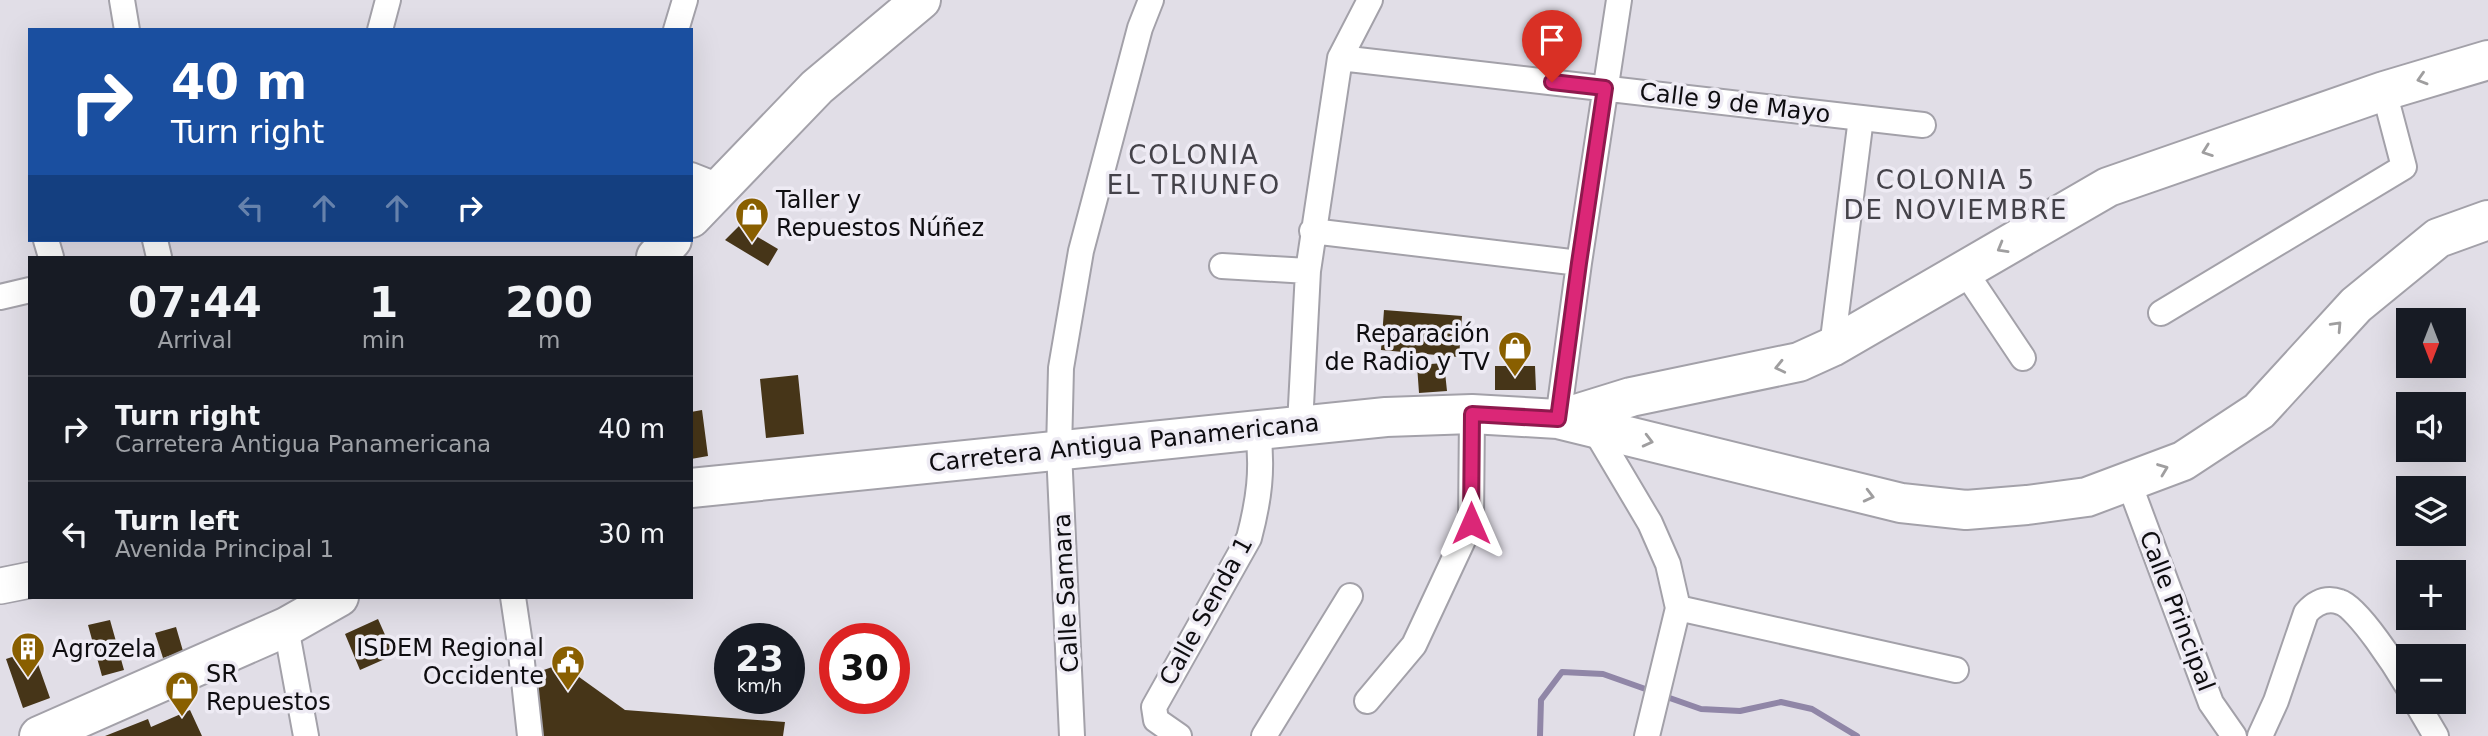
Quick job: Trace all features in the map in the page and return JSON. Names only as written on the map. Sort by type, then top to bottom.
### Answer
[{"type":"main road","points":[[693,213],[705,181],[920,0]]},
{"type":"main road","name":"Carretera Antigua Panamericana","points":[[1575,423],[1631,397],[1799,362],[1832,347],[2108,187],[2384,91],[2488,60]]},
{"type":"main road","name":"Carretera Antigua Panamericana","points":[[693,488],[1300,425],[1386,417],[1472,414],[1575,423],[1901,503],[1966,510],[2087,497],[2183,461],[2259,411],[2356,305],[2438,238],[2488,220]]},
{"type":"main road","points":[[657,256],[670,242]]},
{"type":"main road","points":[[39,736],[286,627],[335,599]]},
{"type":"street","points":[[381,28],[388,0]]},
{"type":"street","points":[[677,28],[685,0]]},
{"type":"street","name":"Calle Samara","points":[[1072,736],[1059,451],[1062,368],[1081,251],[1140,27],[1152,0]]},
{"type":"street","points":[[1300,425],[1312,231],[1340,58],[1370,0]]},
{"type":"street","points":[[1619,0],[1579,263],[1575,423],[1650,523],[1668,564],[1678,608],[1647,736]]},
{"type":"street","name":"Calle 9 de Mayo","points":[[1340,58],[1923,125]]},
{"type":"street","points":[[2161,313],[2404,167],[2384,91]]},
{"type":"street","points":[[1832,347],[1861,118]]},
{"type":"street","points":[[1312,231],[1579,263]]},
{"type":"street","points":[[1222,266],[1308,271]]},
{"type":"street","points":[[1964,270],[2023,358]]},
{"type":"street","points":[[0,297],[28,290]]},
{"type":"street","points":[[1367,701],[1414,645],[1471,523],[1472,414]]},
{"type":"street","name":"Calle Senda 1","points":[[1180,736],[1156,720],[1154,707],[1249,538],[1257,508],[1262,464],[1258,431]]},
{"type":"street","name":"Calle Principal","points":[[2129,482],[2211,703],[2234,736]]},
{"type":"street","points":[[0,586],[28,580]]},
{"type":"street","points":[[1264,736],[1350,596]]},
{"type":"street","points":[[513,599],[530,736]]},
{"type":"street","points":[[2260,736],[2276,701],[2306,613],[2314,605],[2328,600],[2342,602],[2353,611],[2396,667]]},
{"type":"street","points":[[1678,608],[1956,670]]},
{"type":"street","points":[[286,627],[306,736]]},
{"type":"street","points":[[2423,714],[2437,736]]},
{"type":"building","name":"Taller y Repuestos Núñez","points":[[739,226],[778,249],[768,266],[725,240]]},
{"type":"building","points":[[1384,310],[1462,316],[1459,357],[1381,350]]},
{"type":"building","points":[[1444,363],[1447,391],[1419,393],[1417,365]]},
{"type":"building","name":"Reparación de Radio y TV","points":[[1495,366],[1535,366],[1536,390],[1495,390]]},
{"type":"building","points":[[798,375],[804,434],[766,438],[760,379]]},
{"type":"building","points":[[702,410],[708,456],[693,459],[693,412]]},
{"type":"building","points":[[378,619],[394,655],[360,670],[345,634]]},
{"type":"building","points":[[110,620],[124,670],[102,676],[88,625]]},
{"type":"building","points":[[176,627],[183,651],[163,658],[155,633]]},
{"type":"building","name":"Agrozela","points":[[33,650],[50,698],[23,708],[6,659]]},
{"type":"building","name":"ISDEM Regional Occidente","points":[[561,664],[625,710],[785,722],[783,736],[542,736],[535,673]]},
{"type":"building","name":"SR Repuestos","points":[[190,710],[202,736],[105,736],[148,719],[151,727]]},
{"type":"waterway","points":[[1540,736],[1541,700],[1562,672],[1603,674],[1651,691]]},
{"type":"waterway","points":[[1664,696],[1701,709],[1740,711],[1781,702],[1812,709],[1857,736]]},
{"type":"place","name":"Taller y Repuestos Núñez","points":[[752,244]]},
{"type":"place","name":"Reparación de Radio y TV","points":[[1515,378]]},
{"type":"place","name":"Agrozela","points":[[28,679]]},
{"type":"place","name":"ISDEM Regional Occidente","points":[[568,692]]},
{"type":"place","name":"SR Repuestos","points":[[182,718]]},
{"type":"district","name":"COLONIA EL TRIUNFO","points":[[1194,170]]},
{"type":"district","name":"COLONIA 5 DE NOVIEMBRE","points":[[1956,195]]},
{"type":"route","points":[[1471,523],[1472,414],[1558,419],[1605,88],[1552,82]]}]
